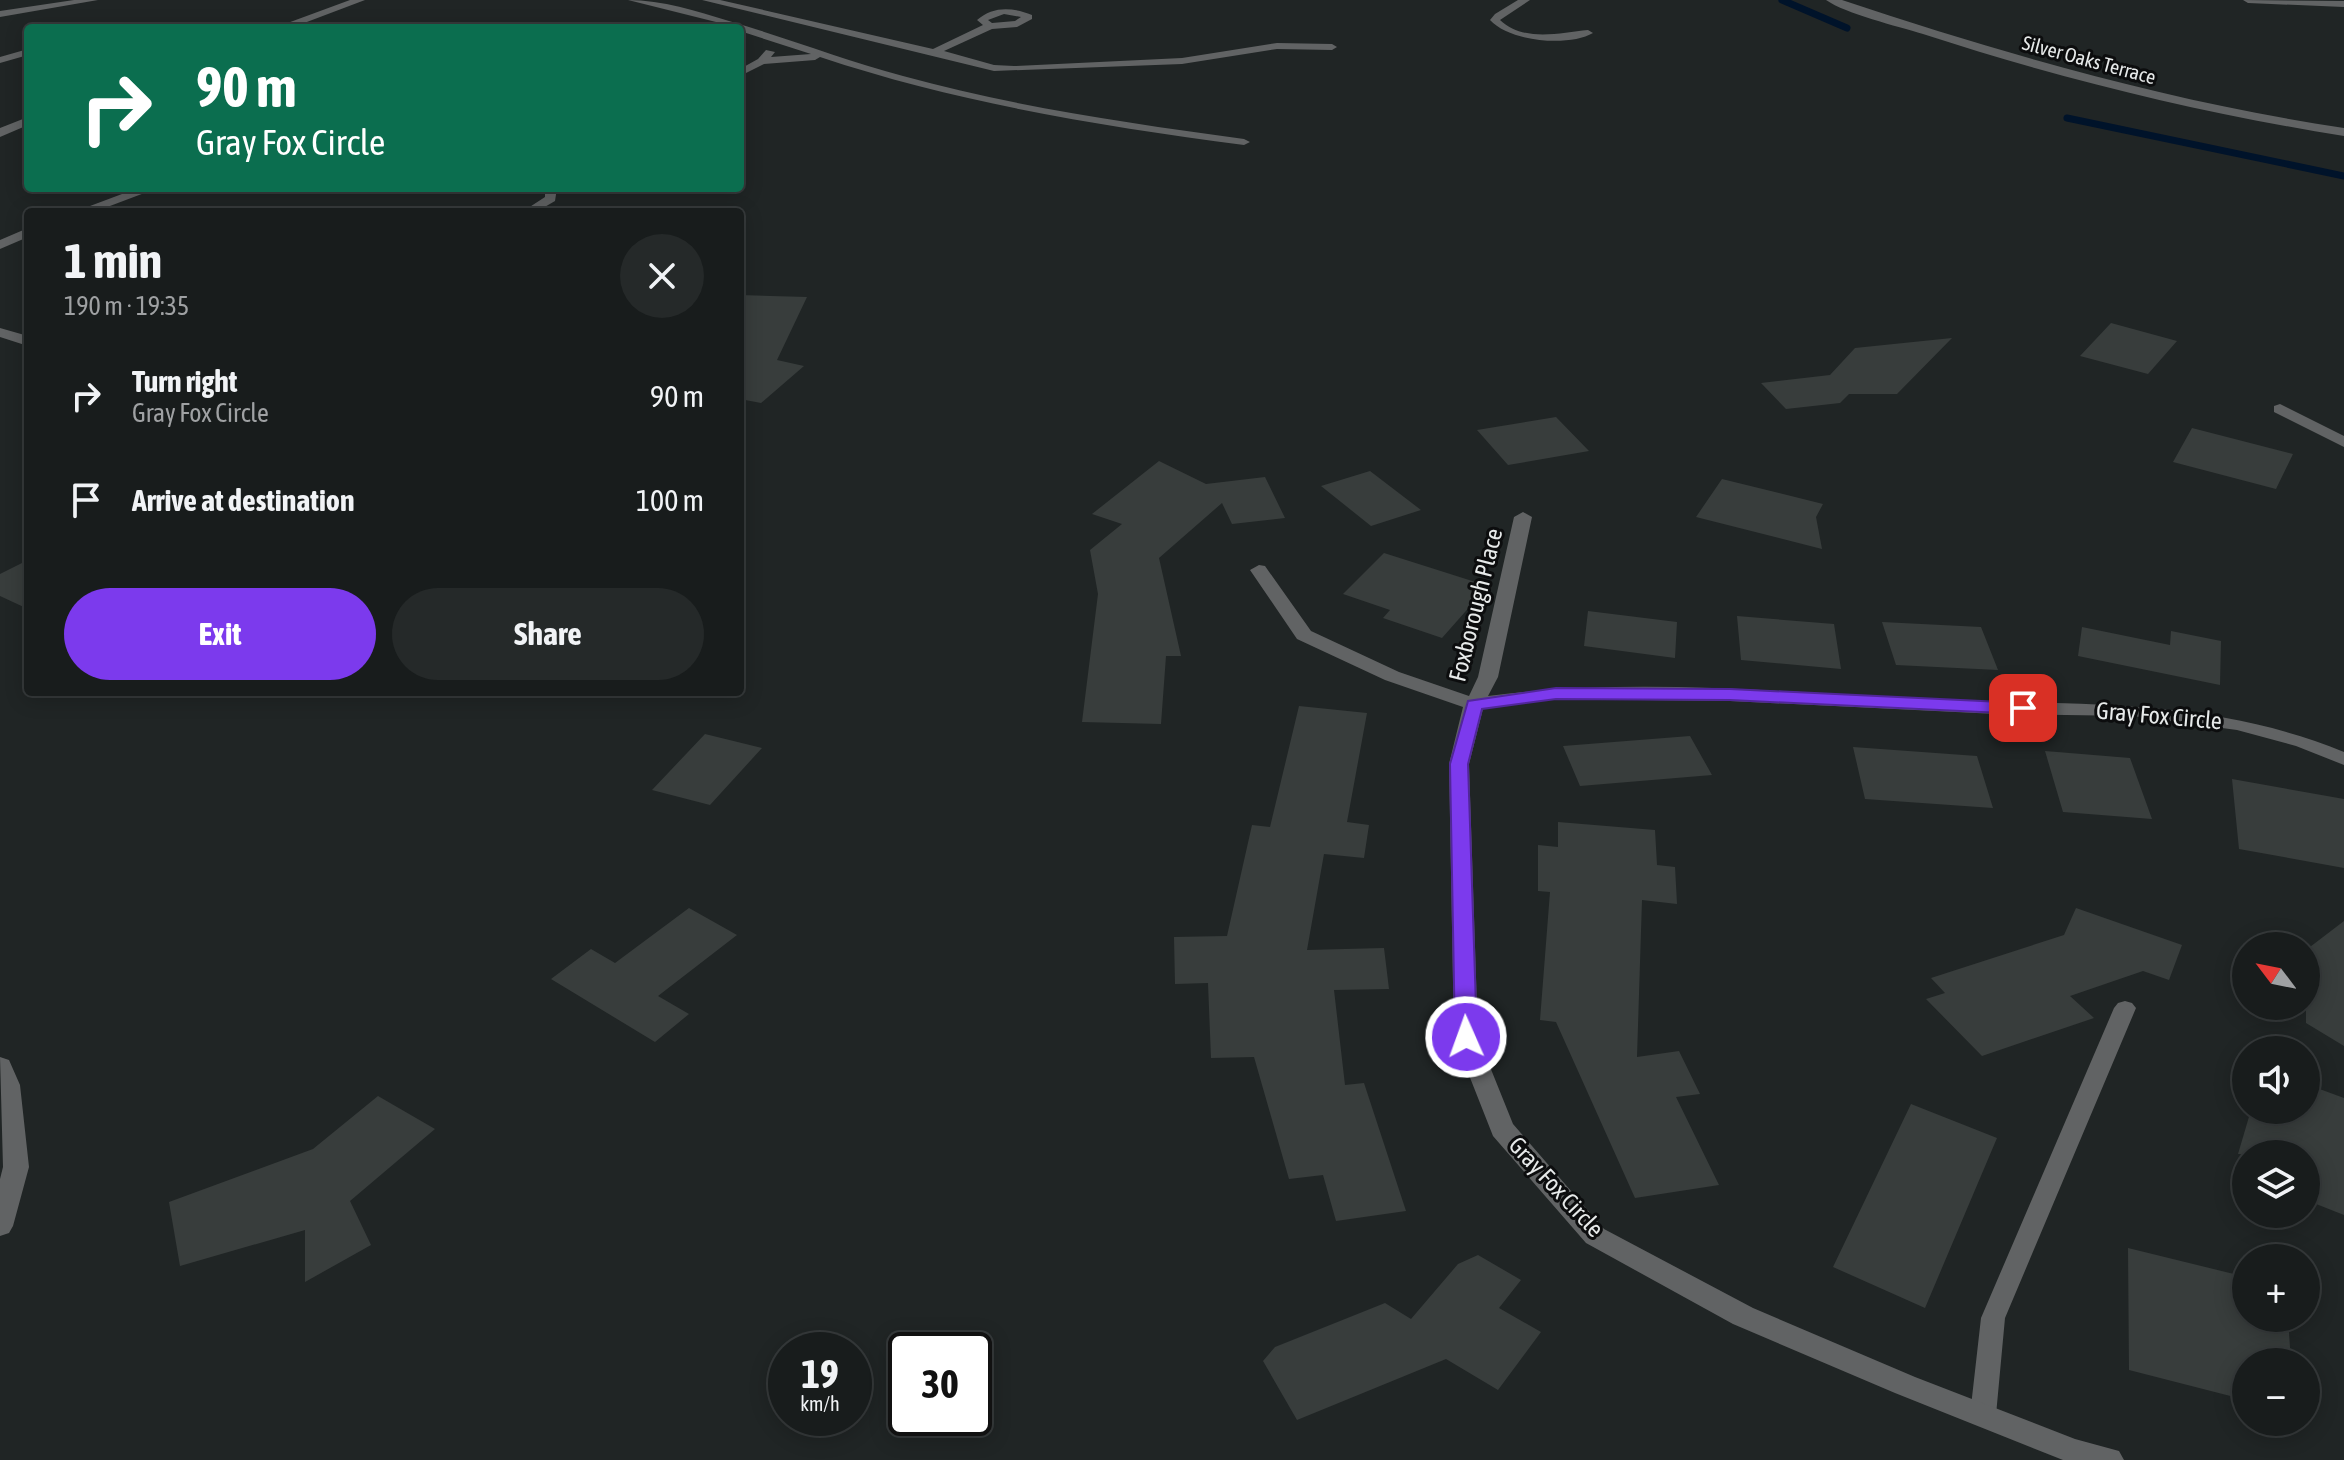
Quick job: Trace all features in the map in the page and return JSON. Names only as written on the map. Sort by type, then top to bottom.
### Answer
[{"type":"street","points":[[291,24],[360,0]]},
{"type":"street","name":"Silver Oaks Terrace","points":[[1831,0],[1941,38],[2062,72],[2270,122],[2344,132]]},
{"type":"street","points":[[2248,0],[2344,4]]},
{"type":"street","points":[[0,121],[24,116]]},
{"type":"street","points":[[0,133],[24,123]]},
{"type":"street","points":[[93,208],[139,192]]},
{"type":"street","points":[[0,245],[24,234]]},
{"type":"street","points":[[0,332],[24,340]]},
{"type":"street","points":[[2280,409],[2344,442]]},
{"type":"street","name":"Foxborough Place","points":[[1474,704],[1488,677],[1523,517]]},
{"type":"street","points":[[1259,570],[1304,635],[1392,676],[1474,704]]},
{"type":"street","name":"Gray Fox Circle","points":[[2109,1460],[2073,1451],[1743,1316],[1595,1236],[1502,1129],[1466,1037],[1459,764],[1474,704],[1556,693],[1730,695],[1996,708],[2133,710],[2238,724],[2303,742],[2344,759]]},
{"type":"street","points":[[0,1066],[8,1085],[16,1167],[0,1226]]},
{"type":"lane","points":[[0,14],[93,0]]},
{"type":"lane","points":[[633,0],[729,24]]},
{"type":"lane","points":[[707,0],[994,68],[1182,61],[1277,46],[1332,47]]},
{"type":"lane","points":[[750,10],[773,0]]},
{"type":"lane","points":[[1525,0],[1498,16],[1495,20],[1499,26],[1510,33],[1527,36],[1588,33]]},
{"type":"lane","points":[[934,52],[990,26]]},
{"type":"lane","points":[[744,29],[826,57],[965,95],[1119,125],[1244,142]]},
{"type":"lane","points":[[744,71],[762,61],[779,41]]},
{"type":"lane","points":[[0,60],[24,53]]},
{"type":"lane","points":[[762,61],[826,57]]},
{"type":"lane","points":[[535,208],[551,198],[551,192]]},
{"type":"lane","points":[[1983,1415],[1993,1318],[2125,1008]]},
{"type":"building","points":[[744,295],[807,297],[777,360],[804,366],[761,403],[744,400]]},
{"type":"building","points":[[2111,323],[2177,341],[2148,374],[2080,356]]},
{"type":"building","points":[[1952,338],[1897,394],[1849,394],[1840,403],[1786,409],[1761,383],[1830,375],[1855,348]]},
{"type":"building","points":[[1556,417],[1589,451],[1508,465],[1477,430]]},
{"type":"building","points":[[2192,428],[2293,454],[2276,489],[2173,462]]},
{"type":"building","points":[[1159,461],[1206,484],[1265,477],[1285,518],[1232,524],[1222,503],[1159,558],[1181,656],[1166,656],[1161,724],[1082,722],[1098,594],[1090,550],[1122,524],[1092,514]]},
{"type":"building","points":[[1370,471],[1421,510],[1371,526],[1321,486]]},
{"type":"building","points":[[1722,479],[1823,504],[1816,517],[1822,549],[1696,517]]},
{"type":"building","points":[[1384,553],[1488,586],[1442,638],[1383,618],[1390,610],[1343,594]]},
{"type":"building","points":[[24,562],[24,607],[0,596],[0,574]]},
{"type":"building","points":[[1588,611],[1677,622],[1675,658],[1584,646]]},
{"type":"building","points":[[1737,616],[1834,624],[1841,669],[1741,660]]},
{"type":"building","points":[[1882,622],[1981,627],[1998,670],[1896,665]]},
{"type":"building","points":[[2082,627],[2170,645],[2171,631],[2221,641],[2220,685],[2078,656]]},
{"type":"building","points":[[1299,706],[1367,713],[1347,822],[1369,825],[1364,858],[1324,854],[1307,950],[1384,948],[1389,989],[1334,990],[1345,1085],[1364,1083],[1406,1211],[1336,1221],[1323,1175],[1289,1179],[1254,1057],[1211,1058],[1208,983],[1175,984],[1174,937],[1227,936],[1252,825],[1270,827]]},
{"type":"building","points":[[705,734],[762,748],[710,805],[652,790]]},
{"type":"building","points":[[1690,736],[1712,775],[1580,786],[1563,746]]},
{"type":"building","points":[[1853,747],[1977,756],[1993,808],[1865,799]]},
{"type":"building","points":[[2045,751],[2130,758],[2152,819],[2063,812]]},
{"type":"building","points":[[2232,779],[2344,799],[2344,868],[2239,849]]},
{"type":"building","points":[[1558,822],[1655,830],[1657,865],[1675,867],[1677,904],[1642,900],[1637,1057],[1679,1051],[1700,1094],[1676,1097],[1719,1185],[1635,1198],[1556,1022],[1540,1020],[1550,892],[1538,891],[1538,845],[1558,847]]},
{"type":"building","points":[[689,908],[737,935],[658,996],[689,1014],[655,1042],[551,979],[591,949],[615,963]]},
{"type":"building","points":[[2076,908],[2182,945],[2169,980],[2143,971],[2070,996],[2094,1018],[1982,1056],[1926,999],[1945,993],[1931,978],[2064,935]]},
{"type":"building","points":[[2344,921],[2344,1046],[2306,1023],[2306,1020],[2320,1020],[2320,939]]},
{"type":"building","points":[[2320,1089],[2344,1098],[2344,1215],[2320,1206],[2320,1140],[2242,1140],[2247,1124],[2320,1124]]},
{"type":"building","points":[[378,1096],[435,1129],[350,1201],[371,1245],[305,1282],[305,1230],[180,1266],[169,1202],[313,1149]]},
{"type":"building","points":[[1911,1104],[1997,1138],[1925,1308],[1833,1267]]},
{"type":"building","points":[[2128,1248],[2232,1274],[2232,1332],[2289,1332],[2290,1348],[2232,1348],[2232,1396],[2129,1370]]},
{"type":"building","points":[[1478,1255],[1521,1280],[1499,1308],[1541,1332],[1498,1390],[1446,1359],[1297,1420],[1263,1361],[1275,1347],[1385,1303],[1411,1319],[1458,1264]]},
{"type":"waterway","points":[[1782,0],[1847,28]]},
{"type":"waterway","points":[[2067,118],[2344,176]]},
{"type":"route","points":[[1466,1037],[1459,764],[1474,704],[1556,693],[1730,695],[2023,708]]}]
